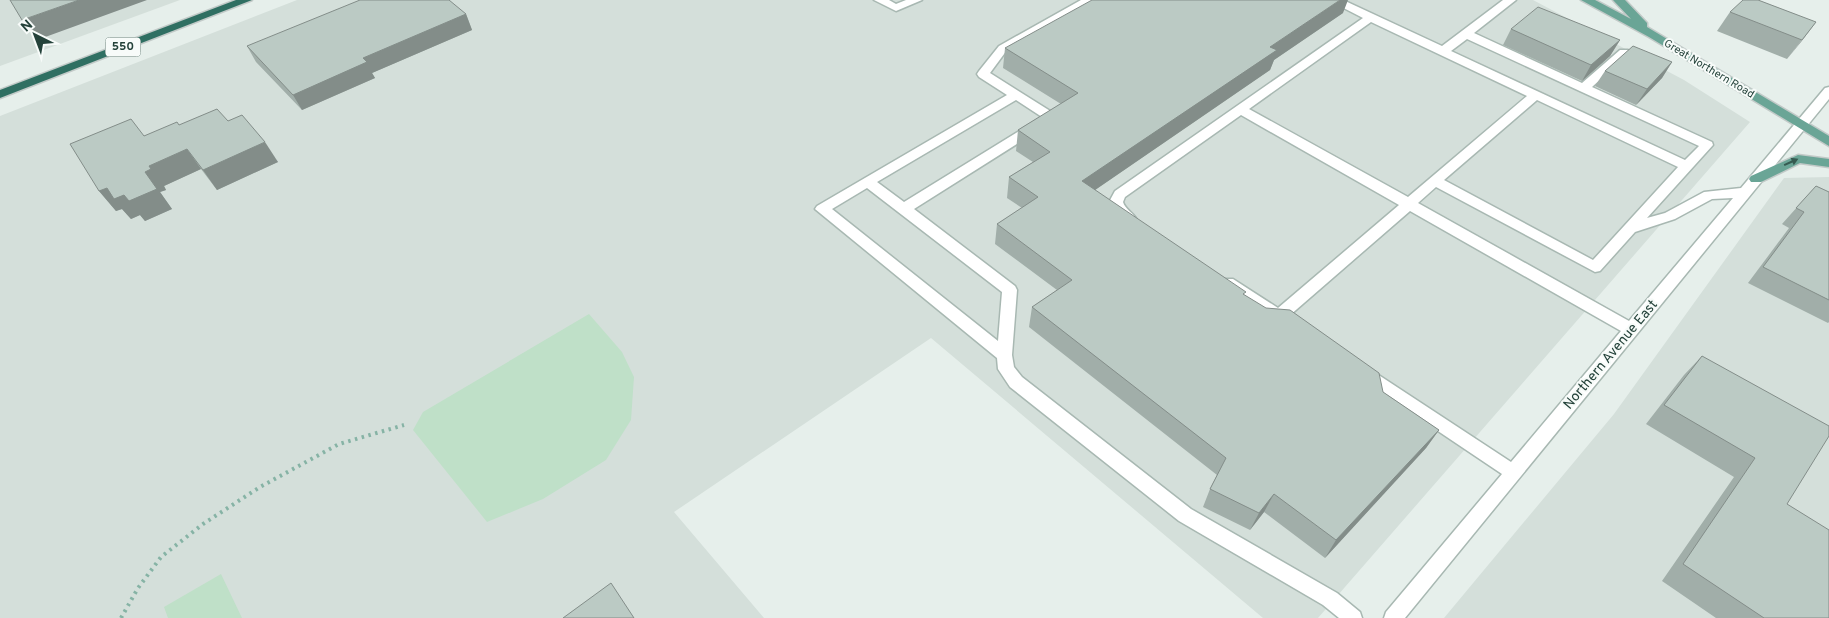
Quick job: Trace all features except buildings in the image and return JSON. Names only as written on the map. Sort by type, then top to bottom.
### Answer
[{"type":"highway","name":"550","points":[[0,94],[246,0]]},
{"type":"main road","name":"Great Northern Road","points":[[1587,0],[1802,124],[1829,142]]},
{"type":"main road","points":[[1619,0],[1652,36]]},
{"type":"main road","points":[[1756,179],[1798,159],[1829,163]]},
{"type":"street","points":[[880,0],[896,8],[916,0]]},
{"type":"street","points":[[904,209],[1051,117],[983,74],[1003,48],[1089,0]]},
{"type":"street","points":[[1334,0],[1687,166]]},
{"type":"street","points":[[1443,51],[1510,0]]},
{"type":"street","points":[[1138,224],[1118,209],[1116,202],[1120,194],[1370,17]]},
{"type":"street","points":[[1436,181],[1595,266],[1707,145],[1466,34]]},
{"type":"street","points":[[1584,88],[1624,52]]},
{"type":"street","name":"Northern Avenue East","points":[[1393,618],[1829,91]]},
{"type":"street","points":[[1004,355],[822,209],[1016,94]]},
{"type":"street","points":[[1279,316],[1535,95]]},
{"type":"street","points":[[1240,109],[1632,330]]},
{"type":"street","points":[[868,182],[1010,290],[1004,355],[1006,369],[1016,382],[1185,515],[1330,599],[1353,618]]},
{"type":"street","points":[[1629,229],[1670,216],[1709,195],[1745,192]]},
{"type":"street","points":[[1215,274],[1293,326]]},
{"type":"street","points":[[1354,366],[1514,473]]},
{"type":"path","points":[[121,618],[138,588],[161,557],[203,524],[260,487],[339,444],[404,425]]},
{"type":"shaded area","points":[[0,0],[180,0],[0,66]]},
{"type":"shaded area","points":[[297,0],[1533,0],[1684,80],[1750,122],[1318,618],[1263,618],[931,338],[674,512],[764,618],[0,618],[0,116]]},
{"type":"shaded area","points":[[1829,177],[1829,618],[1444,618],[1614,414],[1784,178]]},
{"type":"green space","points":[[589,314],[622,352],[634,377],[631,420],[606,460],[543,499],[487,522],[413,430],[423,412]]},
{"type":"green space","points":[[221,574],[242,618],[168,618],[164,607]]}]
